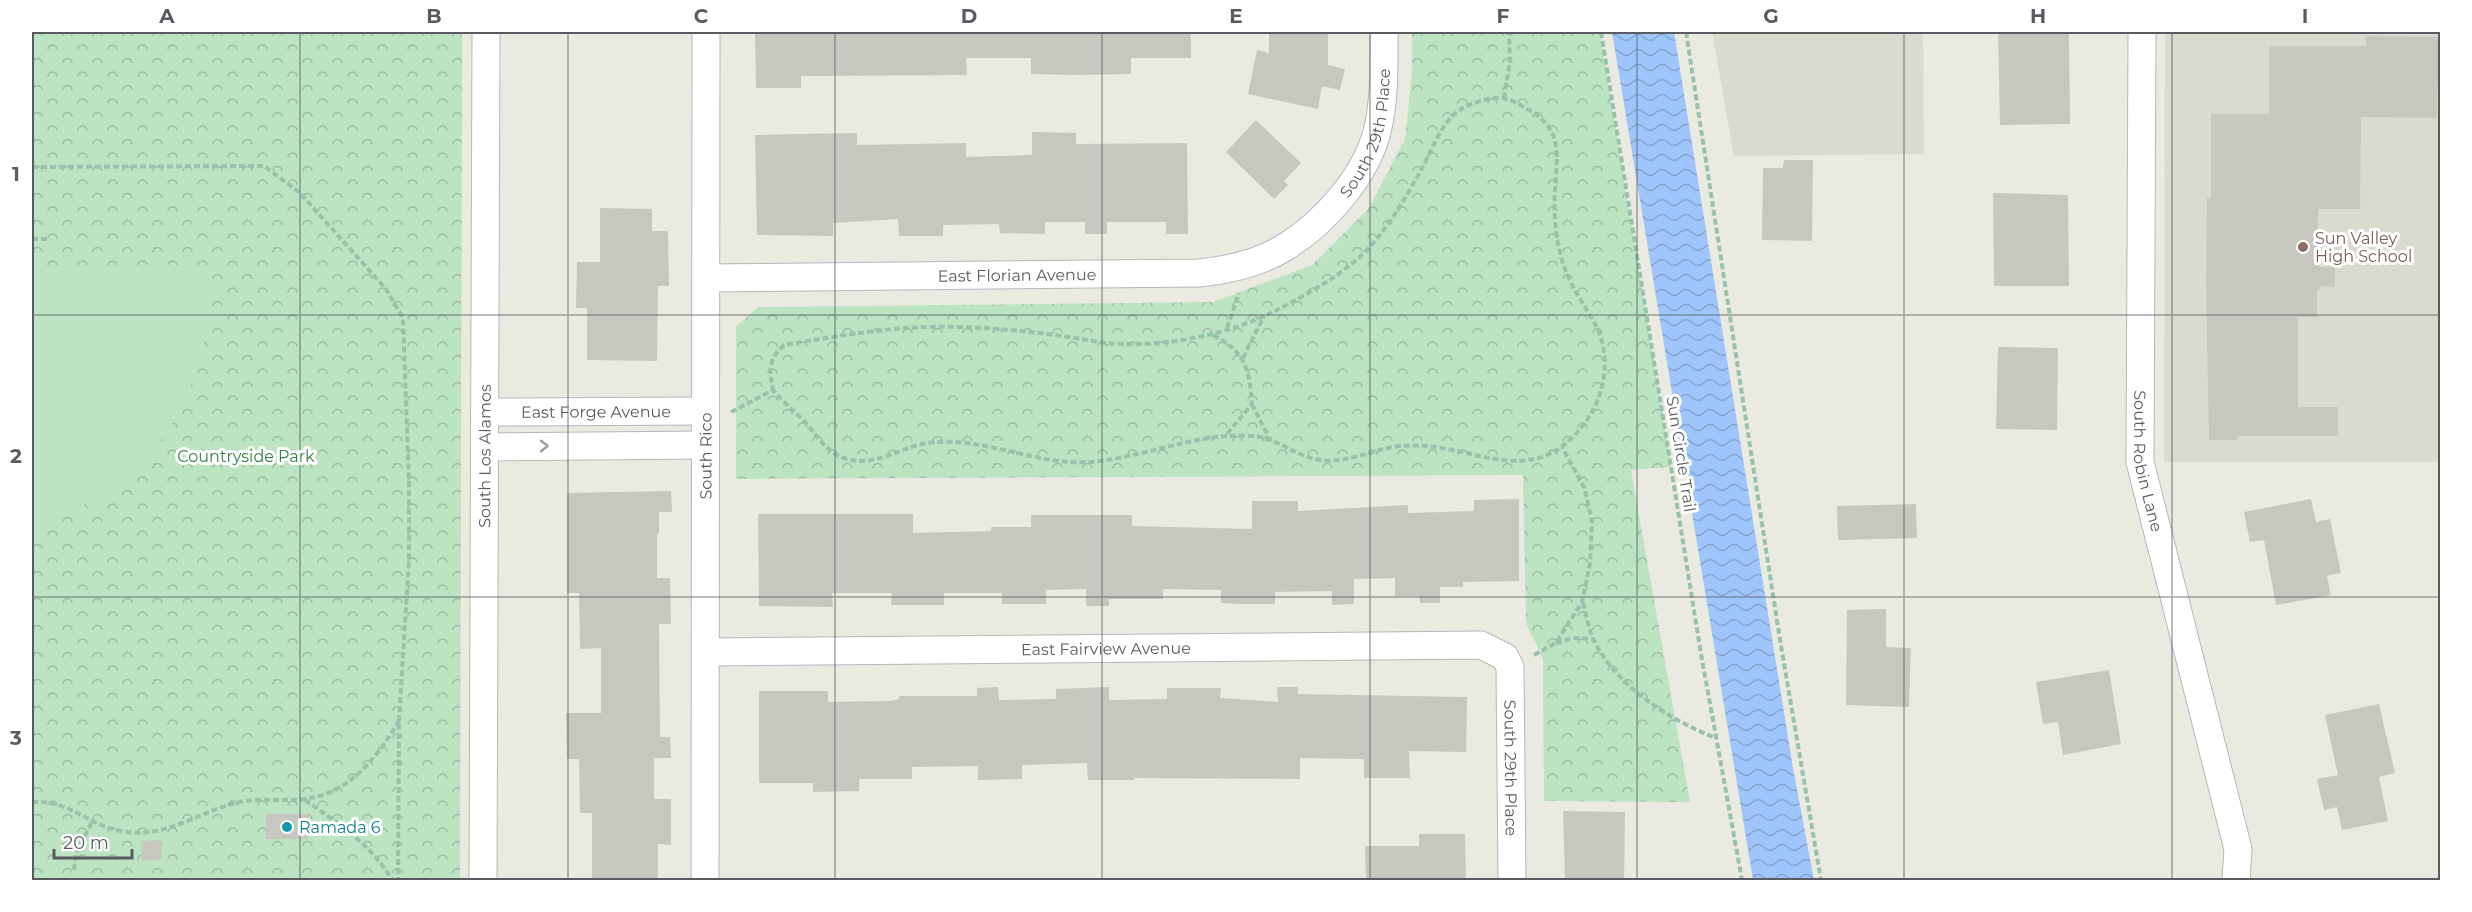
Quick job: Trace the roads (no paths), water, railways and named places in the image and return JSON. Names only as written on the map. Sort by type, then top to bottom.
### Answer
[{"type":"street","name":"South Los Alamos","points":[[483,880],[486,32]]},
{"type":"street","name":"South Rico","points":[[705,880],[706,32]]},
{"type":"street","name":"South 29th Place","points":[[1316,222],[1358,174],[1376,136],[1384,93],[1384,32]]},
{"type":"street","name":"South Robin Lane","points":[[2142,32],[2140,462],[2238,849],[2236,880]]},
{"type":"street","name":"East Florian Avenue","points":[[707,278],[1199,273],[1242,266],[1285,248],[1316,222]]},
{"type":"street","name":"East Forge Avenue","points":[[485,412],[705,428]]},
{"type":"street","name":"East Forge Avenue","points":[[485,447],[705,428]]},
{"type":"street","name":"East Fairview Avenue","points":[[706,652],[1481,645],[1508,662]]},
{"type":"street","name":"South 29th Place","points":[[1508,662],[1512,880]]},
{"type":"water","points":[[1612,32],[1674,32],[1793,768],[1814,880],[1753,880]]},
{"type":"place","name":"Sun Valley High School","points":[[2303,247]]},
{"type":"place","name":"Ramada 6","points":[[287,827]]},
{"type":"park label","name":"Countryside Park","points":[[246,456]]}]
